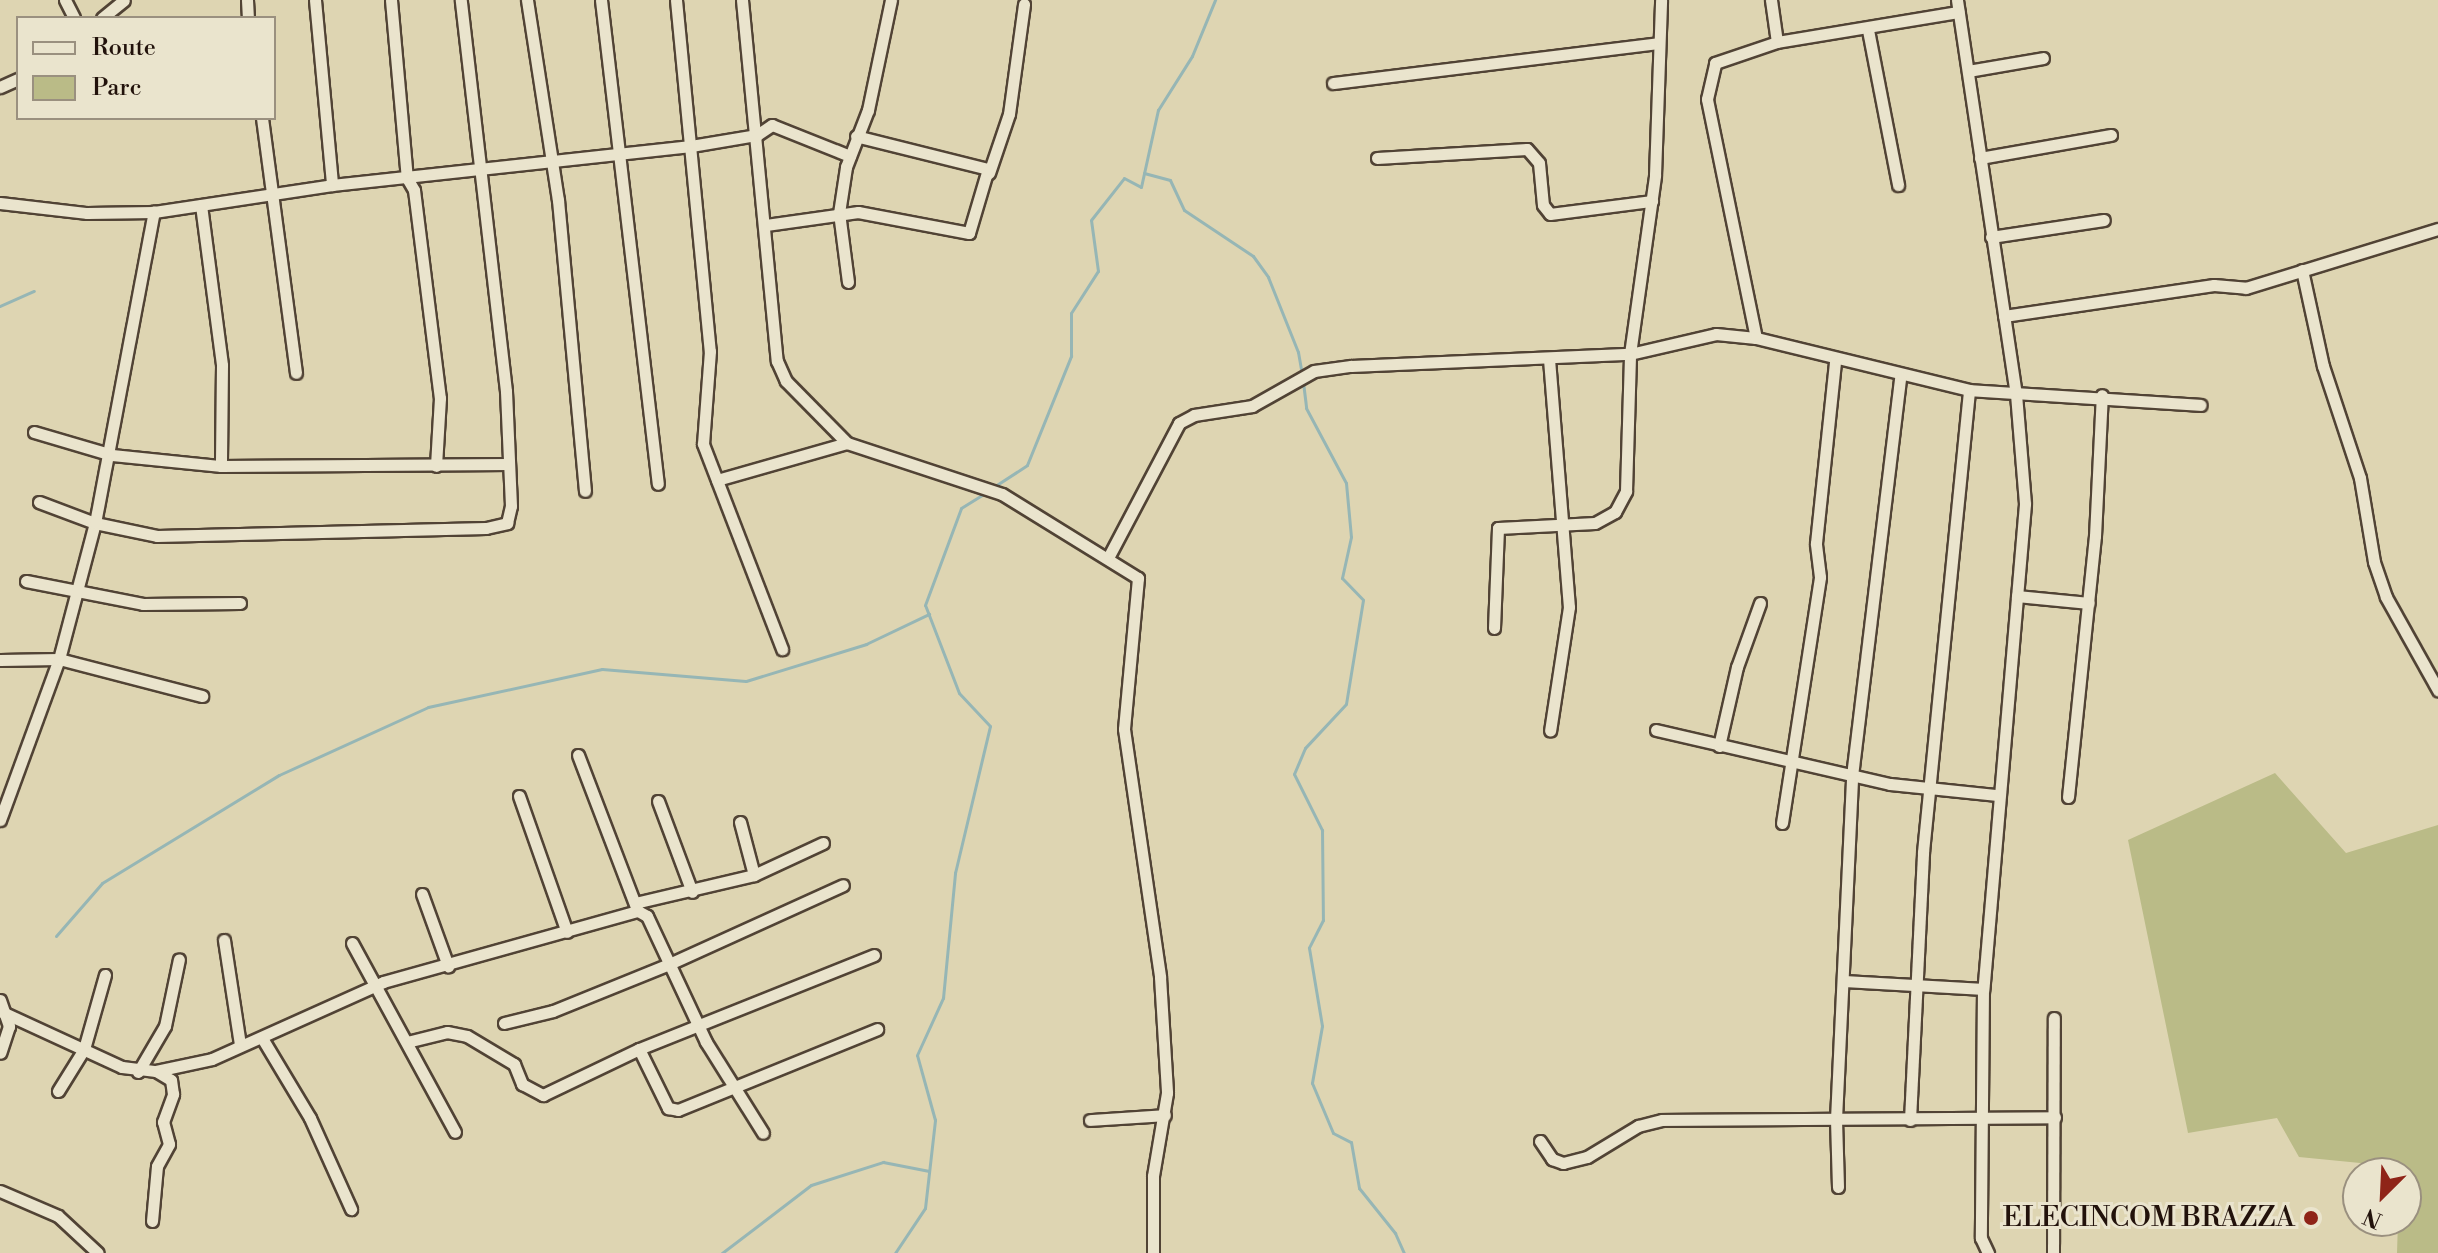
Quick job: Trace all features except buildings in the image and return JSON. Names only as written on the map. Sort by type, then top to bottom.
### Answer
[{"type":"street","points":[[104,16],[124,0]]},
{"type":"street","points":[[315,0],[332,185]]},
{"type":"street","points":[[391,0],[407,178],[414,190],[440,398],[436,466]]},
{"type":"street","points":[[39,502],[95,523],[157,536],[498,528],[511,515],[506,391],[461,0]]},
{"type":"street","points":[[527,0],[550,163],[585,491]]},
{"type":"street","points":[[601,0],[658,484]]},
{"type":"street","points":[[676,0],[710,351],[701,428],[717,480],[782,649]]},
{"type":"street","points":[[742,0],[780,372],[847,443],[1002,494],[1109,556],[1134,573],[1140,584],[1124,729],[1160,977],[1165,1115],[1153,1176],[1153,1253]]},
{"type":"street","points":[[848,282],[839,213],[850,156],[868,110],[891,0]]},
{"type":"street","points":[[1494,628],[1498,528],[1565,528],[1607,520],[1626,491],[1630,354],[1652,201],[1661,0]]},
{"type":"street","points":[[1771,0],[1777,42]]},
{"type":"street","points":[[766,225],[839,213],[905,218],[969,233],[1009,114],[1024,4]]},
{"type":"street","points":[[1756,338],[1707,84],[1715,63],[1777,42],[1868,30],[1958,6],[2016,394],[2025,504],[1997,795],[1983,989],[1981,1238],[1988,1253]]},
{"type":"street","points":[[1868,30],[1898,185]]},
{"type":"street","points":[[1333,83],[1659,43]]},
{"type":"street","points":[[1968,71],[2043,58]]},
{"type":"street","points":[[262,120],[296,373]]},
{"type":"street","points":[[0,203],[87,213],[154,212],[332,185],[618,157],[757,135],[772,125],[850,156]]},
{"type":"street","points":[[1980,158],[2111,135]]},
{"type":"street","points":[[856,136],[985,167],[989,173]]},
{"type":"street","points":[[1377,158],[1527,149],[1539,163],[1543,205],[1550,214],[1652,201]]},
{"type":"street","points":[[201,205],[222,365],[221,466]]},
{"type":"street","points":[[1,815],[59,659],[95,523],[112,455],[154,212]]},
{"type":"street","points":[[1991,237],[2104,220]]},
{"type":"street","points":[[2004,316],[2214,285],[2246,288],[2438,229]]},
{"type":"street","points":[[2302,270],[2323,366],[2360,478],[2378,574],[2438,690]]},
{"type":"street","points":[[1109,556],[1186,418],[1260,403],[1314,371],[1394,361],[1549,359],[1630,354],[1716,334],[1756,338],[1900,377],[1969,390],[2102,395],[2201,405]]},
{"type":"street","points":[[1549,359],[1565,528],[1568,636],[1550,731]]},
{"type":"street","points":[[1782,823],[1789,761],[1820,577],[1819,506],[1835,361]]},
{"type":"street","points":[[1838,1187],[1836,1119],[1845,981],[1852,776],[1900,377]]},
{"type":"street","points":[[1910,1120],[1928,788],[1969,390]]},
{"type":"street","points":[[2068,797],[2089,603],[2102,395]]},
{"type":"street","points":[[34,432],[112,455],[221,466],[509,464]]},
{"type":"street","points":[[717,480],[847,443]]},
{"type":"street","points":[[26,581],[143,604],[240,603]]},
{"type":"street","points":[[2017,596],[2089,603]]},
{"type":"street","points":[[1719,746],[1737,667],[1760,603]]},
{"type":"street","points":[[0,660],[59,659],[202,696]]},
{"type":"street","points":[[1656,730],[1852,776],[1997,795]]},
{"type":"street","points":[[578,755],[636,907],[647,916],[667,965],[700,1027],[763,1133]]},
{"type":"street","points":[[519,796],[567,932]]},
{"type":"street","points":[[658,801],[692,892]]},
{"type":"street","points":[[740,822],[754,875]]},
{"type":"street","points":[[3,1013],[138,1072],[156,1071],[212,1059],[372,986],[567,932],[636,907],[754,875],[823,843]]},
{"type":"street","points":[[504,1023],[553,1011],[667,965],[843,885]]},
{"type":"street","points":[[422,894],[448,966]]},
{"type":"street","points":[[224,940],[240,1044]]},
{"type":"street","points":[[352,943],[372,986],[407,1042],[455,1132]]},
{"type":"street","points":[[407,1042],[447,1032],[467,1036],[514,1064],[522,1084],[543,1095],[639,1049],[874,955]]},
{"type":"street","points":[[138,1072],[165,1026],[179,959]]},
{"type":"street","points":[[58,1091],[84,1049],[105,975]]},
{"type":"street","points":[[1845,981],[1983,989]]},
{"type":"street","points":[[0,1000],[9,1026],[0,1053]]},
{"type":"street","points":[[2053,1253],[2054,1018]]},
{"type":"street","points":[[639,1049],[671,1110],[735,1089],[877,1029]]},
{"type":"street","points":[[262,1038],[310,1118],[351,1209]]},
{"type":"street","points":[[152,1221],[157,1166],[169,1144],[163,1122],[173,1094],[171,1080],[156,1071]]},
{"type":"street","points":[[1090,1120],[1165,1115]]},
{"type":"street","points":[[1540,1141],[1552,1159],[1575,1162],[1650,1122],[1836,1119],[1981,1121],[2055,1117]]},
{"type":"street","points":[[0,1191],[58,1216],[98,1253]]},
{"type":"green space","points":[[2275,773],[2346,853],[2438,825],[2438,1253],[2397,1253],[2398,1237],[2422,1237],[2422,1157],[2342,1157],[2342,1161],[2299,1157],[2277,1118],[2188,1133],[2128,840]]},
{"type":"waterway","points":[[995,486],[1027,465],[1071,356],[1071,313],[1098,271],[1091,220],[1124,178],[1141,187],[1158,110],[1192,56],[1215,0]]},
{"type":"waterway","points":[[1144,173],[1170,180],[1184,210],[1253,256],[1268,277],[1298,352],[1302,375]]},
{"type":"waterway","points":[[0,306],[34,291]]},
{"type":"waterway","points":[[1303,382],[1306,408],[1346,483],[1351,537],[1342,578],[1363,600],[1346,704],[1305,748],[1294,774],[1322,830],[1323,920],[1309,948],[1322,1026],[1312,1083],[1333,1133],[1351,1142],[1359,1188],[1395,1233],[1404,1253]]},
{"type":"waterway","points":[[895,1253],[925,1208],[935,1120],[917,1055],[943,998],[955,873],[990,726],[959,693],[925,605],[961,508],[985,493]]},
{"type":"waterway","points":[[56,936],[102,883],[279,775],[428,707],[602,669],[746,681],[866,644],[929,614]]},
{"type":"waterway","points":[[722,1253],[811,1185],[883,1162],[929,1171]]},
{"type":"place","name":"ELECINCOM BRAZZA","points":[[2311,1218]]}]
